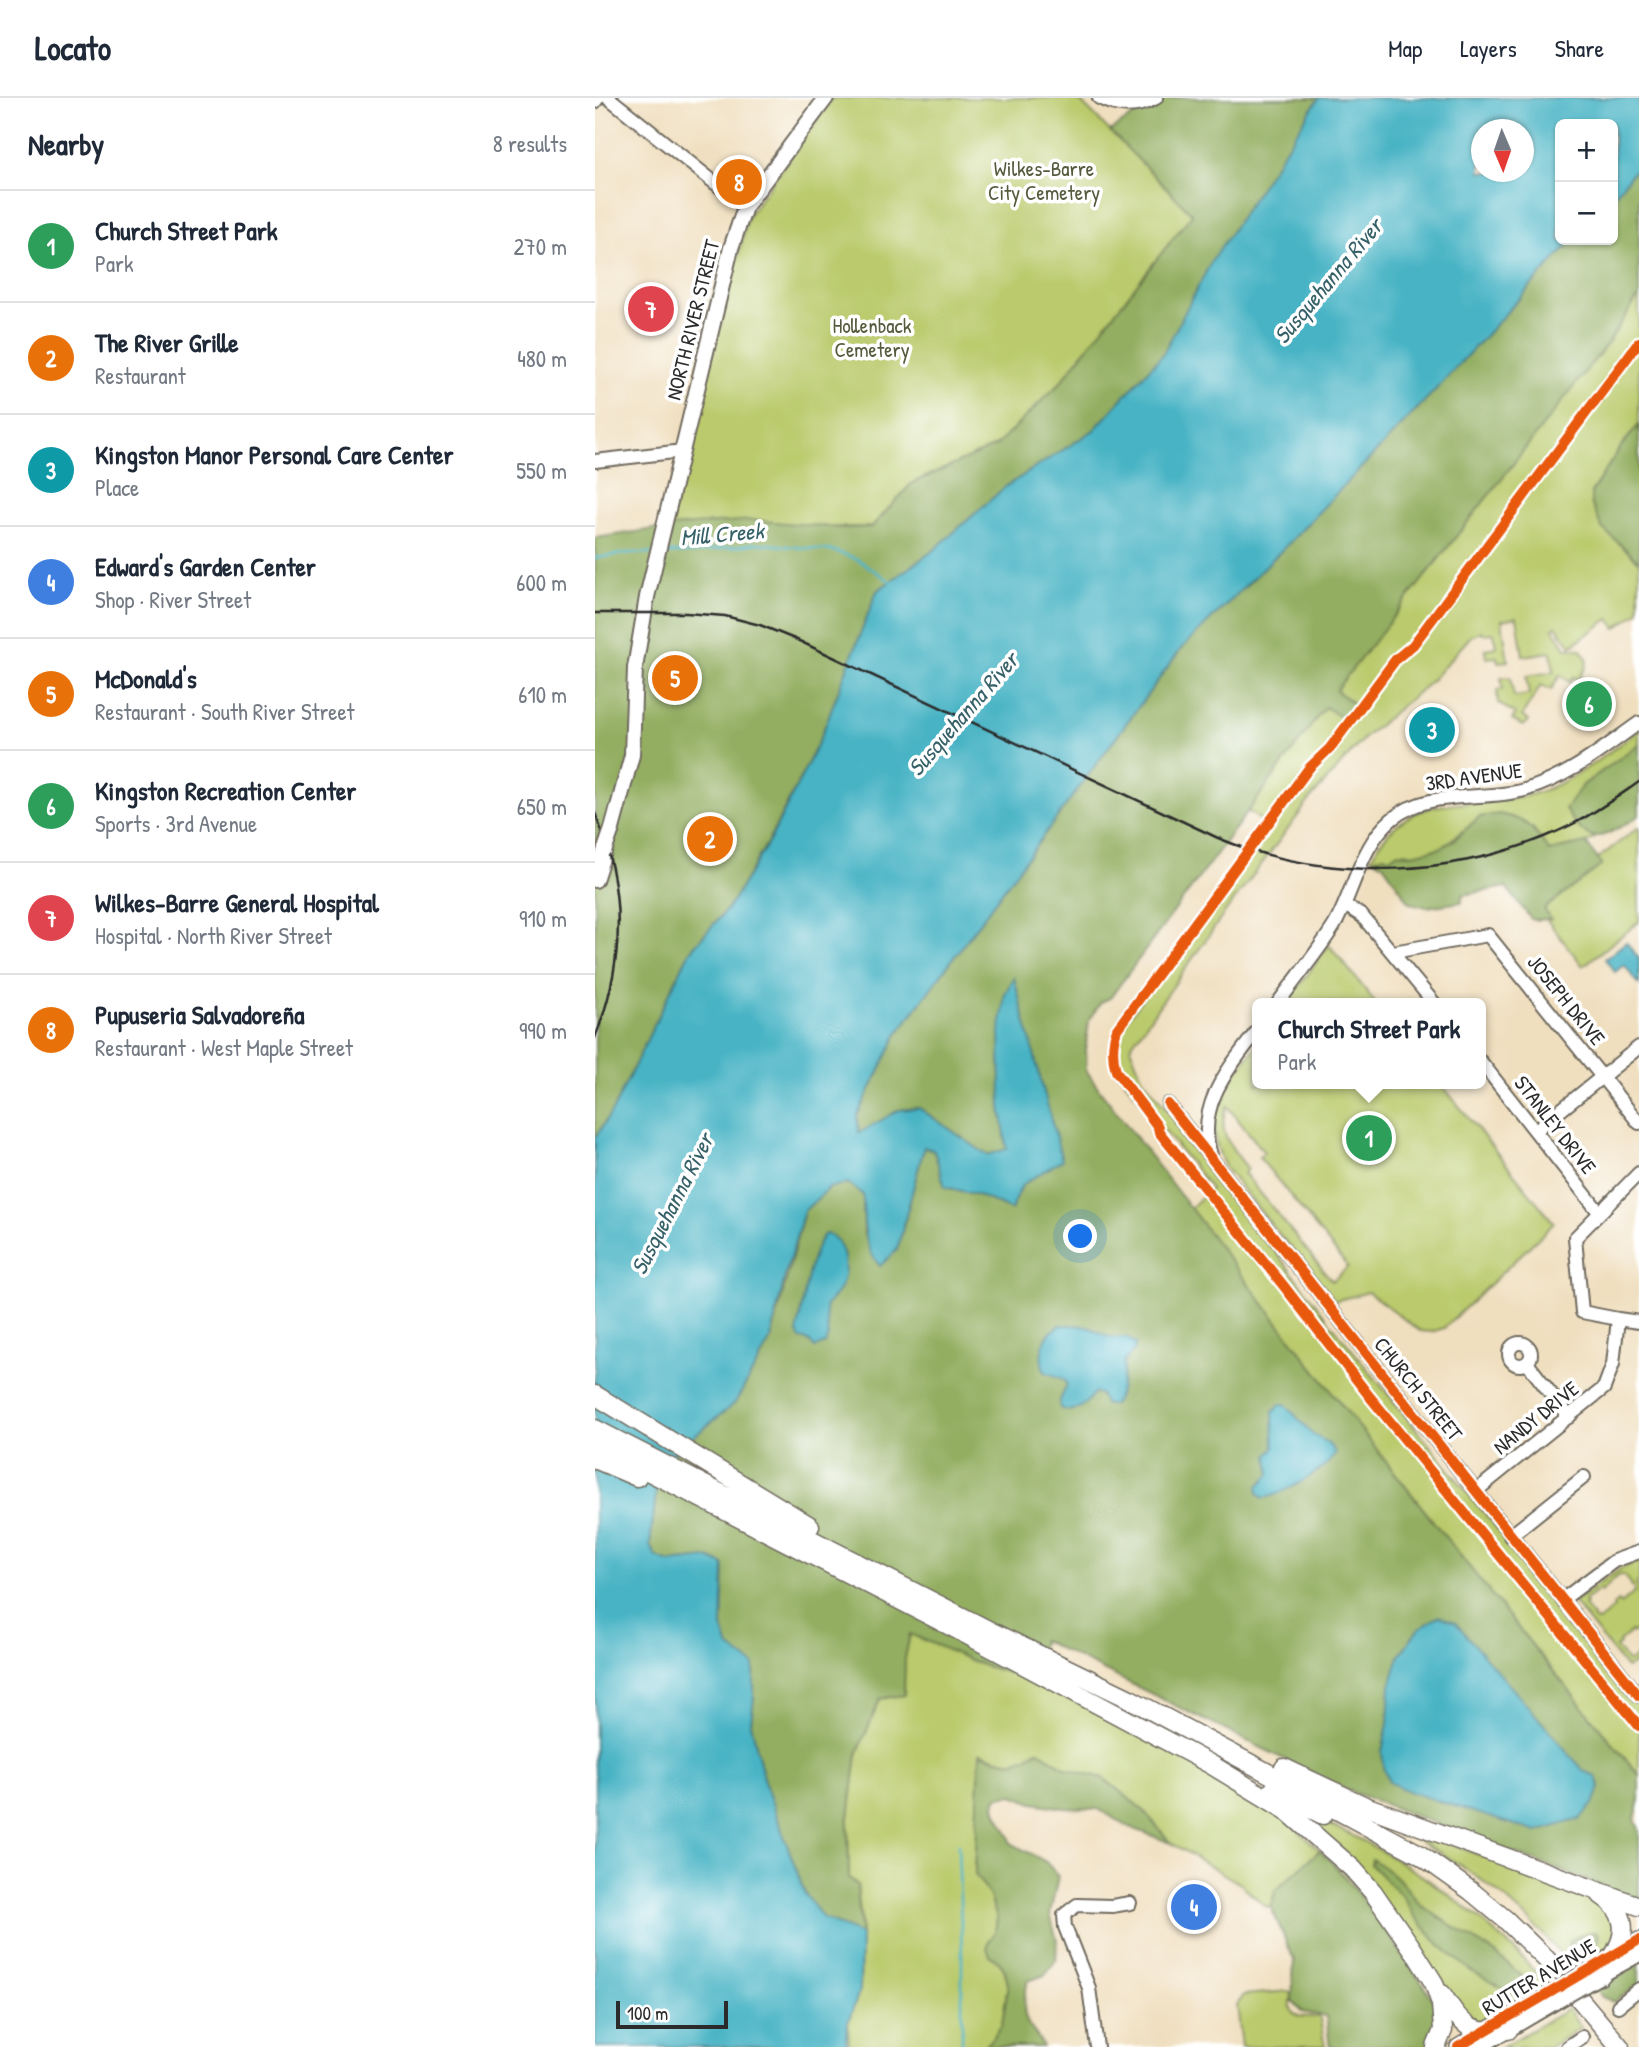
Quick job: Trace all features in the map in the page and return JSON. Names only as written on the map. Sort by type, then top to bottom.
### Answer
[{"type":"highway","points":[[595,1395],[810,1525],[988,1638],[1286,1810],[1335,1851],[1360,1877],[1397,1925],[1460,2020],[1470,2030],[1481,2040],[1507,2030]]},
{"type":"highway","points":[[595,1429],[1350,1829],[1439,1882],[1490,1921],[1534,1962],[1605,2047]]},
{"type":"highway","points":[[595,1444],[754,1527],[988,1638],[1171,1715],[1365,1806],[1639,1906]]},
{"type":"highway","points":[[595,1459],[754,1527]]},
{"type":"highway","points":[[1130,1699],[1419,1854],[1506,1920],[1547,1960],[1620,2047]]},
{"type":"highway","points":[[1589,1887],[1607,1899],[1618,1912],[1623,1934],[1617,1953],[1595,1973]]},
{"type":"highway","points":[[1434,1983],[1443,2014],[1443,2030],[1436,2047]]},
{"type":"main road","name":"NORTH RIVER STREET","points":[[596,876],[632,755],[635,668],[652,575],[731,248],[745,207],[826,98]]},
{"type":"main road","name":"RUTTER AVENUE","points":[[1617,1953],[1639,1940]]},
{"type":"main road","name":"RUTTER AVENUE","points":[[1458,2047],[1481,2040],[1595,1973],[1639,1954]]},
{"type":"main road","name":"RUTTER AVENUE","points":[[1507,2030],[1530,2010]]},
{"type":"street","points":[[595,102],[599,98]]},
{"type":"street","points":[[609,98],[745,207]]},
{"type":"street","points":[[1099,98],[1111,104],[1132,107],[1156,98]]},
{"type":"street","points":[[595,461],[683,451]]},
{"type":"street","name":"3RD AVENUE","points":[[1281,998],[1325,938],[1345,905],[1372,843],[1393,818],[1424,802],[1506,794],[1550,781],[1574,770],[1639,723]]},
{"type":"street","points":[[1345,905],[1362,916],[1430,998]]},
{"type":"street","name":"JOSEPH DRIVE","points":[[1393,952],[1488,935],[1639,1123]]},
{"type":"street","points":[[1212,1161],[1207,1140],[1211,1102],[1219,1083],[1252,1038]]},
{"type":"street","points":[[1536,1130],[1639,1047]]},
{"type":"street","name":"STANLEY DRIVE","points":[[1486,1068],[1599,1212]]},
{"type":"street","name":"CHURCH STREET","points":[[1168,1104],[1639,1696]]},
{"type":"street","points":[[1639,1173],[1575,1238],[1582,1312],[1639,1322]]},
{"type":"street","name":"NANDY DRIVE","points":[[1476,1492],[1604,1388],[1613,1364],[1618,1319]]},
{"type":"street","points":[[1527,1363],[1569,1417]]},
{"type":"street","points":[[1510,1536],[1584,1477]]},
{"type":"street","points":[[1562,1600],[1613,1561],[1639,1552]]},
{"type":"street","points":[[1097,2047],[1089,1988],[1065,1927],[1064,1915],[1077,1905],[1112,1906],[1129,1903]]},
{"type":"street","points":[[1618,2006],[1639,1989]]},
{"type":"street","points":[[1567,2047],[1582,2038]]},
{"type":"green space","name":"Hollenback Cemetery","points":[[832,98],[1077,98],[1193,214],[1059,384],[996,446],[912,483],[872,527],[669,527],[748,216]]},
{"type":"green space","points":[[1160,98],[1319,98],[1212,262],[1163,354],[1094,430],[1005,487],[934,550],[877,591],[820,739],[770,838],[729,907],[690,951],[614,1108],[595,1138],[595,538],[669,527],[752,520],[842,528],[872,527],[912,483],[996,446],[1059,384],[1192,214],[1110,131]]},
{"type":"green space","points":[[1639,165],[1639,296],[1607,344],[1336,690],[1355,705],[1344,719],[1325,707],[1110,998],[1101,1002],[1089,1020],[1086,1070],[1365,1435],[1639,1775],[1639,1804],[1635,1818],[1639,1830],[1639,1900],[1347,1790],[1042,1640],[1036,1681],[982,1665],[910,1634],[905,1658],[904,1695],[880,1699],[857,1754],[848,1825],[849,1877],[857,1885],[861,1935],[823,1918],[805,1894],[764,1781],[751,1723],[754,1697],[722,1627],[724,1565],[708,1558],[670,1562],[656,1557],[650,1545],[658,1475],[676,1451],[735,1403],[771,1339],[804,1211],[829,1187],[848,1183],[863,1195],[864,1235],[897,1250],[924,1147],[934,1150],[945,1187],[978,1195],[1011,1210],[1022,1185],[1061,1160],[1005,993],[1001,1071],[1008,1149],[987,1155],[919,1108],[899,1110],[859,1134],[857,1116],[898,1033],[1181,649],[1291,541],[1568,245],[1618,245],[1618,191]]},
{"type":"green space","points":[[1639,296],[1639,425],[1622,445],[1591,492],[1591,503],[1602,528],[1639,561],[1639,611],[1616,628],[1609,619],[1571,646],[1556,626],[1553,628],[1566,648],[1580,649],[1587,658],[1586,667],[1578,680],[1573,677],[1570,682],[1560,675],[1551,690],[1541,685],[1522,716],[1529,721],[1523,726],[1512,720],[1515,714],[1498,703],[1497,690],[1503,689],[1501,678],[1510,677],[1514,697],[1529,695],[1526,676],[1554,672],[1551,652],[1523,656],[1517,617],[1502,620],[1508,661],[1498,662],[1497,657],[1486,658],[1485,649],[1496,647],[1494,633],[1483,634],[1482,631],[1471,636],[1431,681],[1365,737],[1312,797],[1224,914],[1130,1047],[1142,1077],[1331,1324],[1639,1704],[1639,1775],[1411,1494],[1190,1208],[1211,1189],[1117,1071],[1114,1047],[1119,1030],[1270,827],[1248,811],[1325,706],[1344,719],[1355,705],[1335,691],[1607,344]]},
{"type":"green space","points":[[1639,425],[1639,561],[1602,528],[1591,503],[1591,493],[1622,445]]},
{"type":"green space","points":[[1639,730],[1639,744],[1582,786],[1590,836],[1595,838],[1586,843],[1549,851],[1533,828],[1462,831],[1441,848],[1413,854],[1405,852],[1390,859],[1384,855],[1370,860],[1386,836],[1404,820],[1423,810],[1444,805],[1514,798],[1553,787],[1579,773]]},
{"type":"green space","points":[[1639,744],[1639,816],[1607,834],[1598,836],[1582,831],[1565,809],[1582,786]]},
{"type":"green space","points":[[1499,814],[1529,826],[1549,851],[1586,843],[1602,865],[1544,909],[1551,919],[1532,920],[1506,887],[1462,895],[1462,902],[1427,907],[1410,903],[1383,864],[1376,860],[1384,855],[1390,858],[1396,853],[1412,854],[1440,848],[1454,840],[1479,817]]},
{"type":"green space","points":[[1639,827],[1639,922],[1583,966],[1536,906]]},
{"type":"green space","points":[[1329,945],[1372,998],[1291,998]]},
{"type":"green space","points":[[1252,1052],[1252,1089],[1445,1089],[1554,1223],[1444,1328],[1431,1332],[1420,1331],[1368,1292],[1334,1301],[1226,1169],[1218,1149],[1215,1117],[1226,1089]],"holes":[[[1227,1106],[1264,1152],[1259,1157],[1348,1267],[1332,1281],[1244,1173],[1248,1169],[1231,1147],[1225,1133],[1223,1125]]]},
{"type":"green space","points":[[1639,1561],[1639,1581],[1636,1584],[1639,1588],[1639,1634],[1637,1631],[1631,1632],[1616,1647],[1628,1662],[1639,1655],[1639,1662],[1626,1668],[1573,1602],[1620,1569]],"holes":[[[1619,1575],[1623,1575],[1634,1593],[1620,1604],[1618,1601],[1613,1605],[1614,1608],[1596,1621],[1584,1606],[1584,1601],[1599,1590],[1601,1592]]]},
{"type":"green space","points":[[910,1633],[982,1665],[1036,1681],[1182,1754],[1287,1821],[1320,1850],[1275,1891],[1271,1907],[1265,1906],[1242,1885],[1171,1843],[1143,1810],[1103,1778],[1068,1769],[1037,1750],[1016,1761],[997,1759],[981,1753],[975,1874],[990,1896],[997,1918],[995,1932],[988,1941],[990,1956],[999,1961],[1008,1984],[1002,2025],[985,2047],[849,2047],[848,2022],[860,1990],[861,1922],[857,1885],[849,1877],[848,1825],[857,1754],[880,1698],[903,1695],[905,1658]]},
{"type":"green space","points":[[1037,1750],[1068,1769],[1103,1778],[1143,1810],[1171,1843],[1127,1826],[1098,1809],[1033,1803],[1013,1795],[998,1797],[995,1808],[1011,1843],[1046,1862],[1058,1876],[1050,1914],[1057,1941],[1056,1960],[1045,1975],[1028,1981],[1025,1998],[1027,2022],[1043,2047],[985,2047],[1002,2025],[1008,1984],[1005,1971],[999,1961],[990,1956],[987,1948],[988,1941],[995,1932],[997,1918],[990,1896],[975,1874],[980,1753],[996,1759],[1016,1761]]},
{"type":"green space","points":[[1288,1806],[1360,1839],[1428,1880],[1491,1928],[1547,1985],[1502,2016],[1482,2023],[1472,2023],[1441,1983]]},
{"type":"green space","points":[[1383,1819],[1583,1894],[1599,1903],[1612,1916],[1617,1932],[1614,1940],[1608,1949],[1575,1971],[1531,1922],[1488,1885]]},
{"type":"green space","points":[[1320,1850],[1369,1907],[1430,1996],[1435,2016],[1428,2047],[1330,2047],[1326,2016],[1302,2012],[1292,2000],[1294,1960],[1271,1907],[1275,1891]]},
{"type":"green space","points":[[1372,1859],[1397,1877],[1422,1906],[1496,1954],[1529,1982],[1518,1997],[1471,1971],[1440,1945],[1414,1916],[1404,1898],[1371,1865]]},
{"type":"green space","points":[[1596,1932],[1599,1935],[1595,1954],[1580,1963],[1575,1962],[1568,1951],[1569,1941],[1586,1933]]},
{"type":"green space","points":[[1639,1963],[1639,1984],[1614,2002],[1602,1997],[1596,1989]]},
{"type":"green space","points":[[1289,1991],[1292,1995],[1292,2011],[1295,2014],[1319,2017],[1325,2047],[1242,2047],[1237,2005],[1244,1995]]},
{"type":"green space","points":[[1568,2009],[1581,2027],[1550,2047],[1502,2047]]},
{"type":"water","name":"Susquehanna River","points":[[1319,98],[1639,98],[1639,165],[1618,191],[1618,119],[1555,119],[1555,245],[1568,245],[1291,541],[1181,649],[898,1033],[857,1116],[859,1133],[899,1110],[919,1108],[987,1155],[1007,1149],[1001,1107],[1000,1031],[1005,993],[1014,978],[1062,1160],[1022,1185],[1011,1210],[978,1195],[945,1187],[934,1150],[924,1147],[897,1250],[880,1266],[867,1242],[863,1195],[848,1183],[829,1188],[804,1211],[785,1275],[771,1339],[735,1403],[676,1451],[658,1475],[650,1545],[656,1557],[670,1562],[708,1558],[724,1565],[722,1627],[729,1647],[754,1665],[751,1723],[764,1781],[805,1894],[823,1918],[861,1935],[860,1990],[848,2022],[846,2047],[595,2047],[595,1138],[614,1108],[690,951],[729,907],[771,838],[820,739],[877,591],[934,550],[1005,487],[1094,430],[1163,354],[1211,262]]},
{"type":"water","points":[[1626,942],[1639,958],[1639,984],[1624,965],[1615,972],[1605,959]]},
{"type":"water","points":[[825,1234],[837,1241],[845,1265],[843,1282],[825,1307],[828,1336],[825,1344],[815,1348],[809,1341],[800,1339],[797,1333],[810,1266]]},
{"type":"water","points":[[1060,1325],[1085,1326],[1108,1337],[1126,1337],[1136,1344],[1134,1351],[1124,1362],[1120,1391],[1113,1405],[1105,1405],[1100,1394],[1095,1393],[1076,1409],[1060,1408],[1060,1400],[1067,1385],[1064,1379],[1045,1372],[1042,1352],[1049,1334]]},
{"type":"water","points":[[1280,1404],[1285,1404],[1312,1434],[1328,1443],[1335,1453],[1324,1466],[1303,1481],[1263,1498],[1258,1493],[1258,1486],[1270,1474],[1268,1455],[1274,1448],[1273,1412]]},
{"type":"water","points":[[1439,1616],[1455,1622],[1584,1771],[1596,1777],[1600,1788],[1594,1803],[1580,1819],[1537,1832],[1410,1792],[1389,1782],[1383,1767],[1382,1752],[1388,1724],[1390,1686],[1399,1656],[1419,1628]]},
{"type":"waterway","name":"Mill Creek","points":[[664,553],[694,553],[756,543],[834,551],[857,559],[893,583]]},
{"type":"waterway","name":"Mill Creek","points":[[595,558],[651,553]]},
{"type":"waterway","points":[[958,1844],[962,2047]]},
{"type":"railway","points":[[595,613],[686,613],[725,616],[760,625],[1218,838],[1261,853],[1305,863],[1396,869],[1441,865],[1486,856],[1529,843],[1571,825],[1639,782]]},
{"type":"railway","points":[[595,813],[612,870],[618,926],[612,981],[595,1038]]},
{"type":"cycle path","points":[[1639,342],[1413,645],[1396,659],[1330,748],[1309,768],[1117,1029],[1113,1050],[1116,1071],[1159,1132],[1370,1397],[1639,1726]]},
{"type":"cycle path","points":[[1168,1104],[1639,1696]]},
{"type":"cycle path","points":[[1458,2047],[1639,1940]]},
{"type":"place","name":"Pupuseria Salvadoreña","points":[[739,182]]},
{"type":"place","name":"Wilkes-Barre General Hospital","points":[[651,309]]},
{"type":"place","name":"McDonald's","points":[[675,678]]},
{"type":"place","name":"Kingston Recreation Center","points":[[1589,704]]},
{"type":"place","name":"Kingston Manor Personal Care Center","points":[[1432,730]]},
{"type":"place","name":"The River Grille","points":[[710,839]]},
{"type":"place","name":"Church Street Park","points":[[1369,1138]]},
{"type":"place","name":"Edward's Garden Center","points":[[1194,1907]]},
{"type":"park label","name":"Wilkes-Barre City Cemetery","points":[[1044,181]]}]
